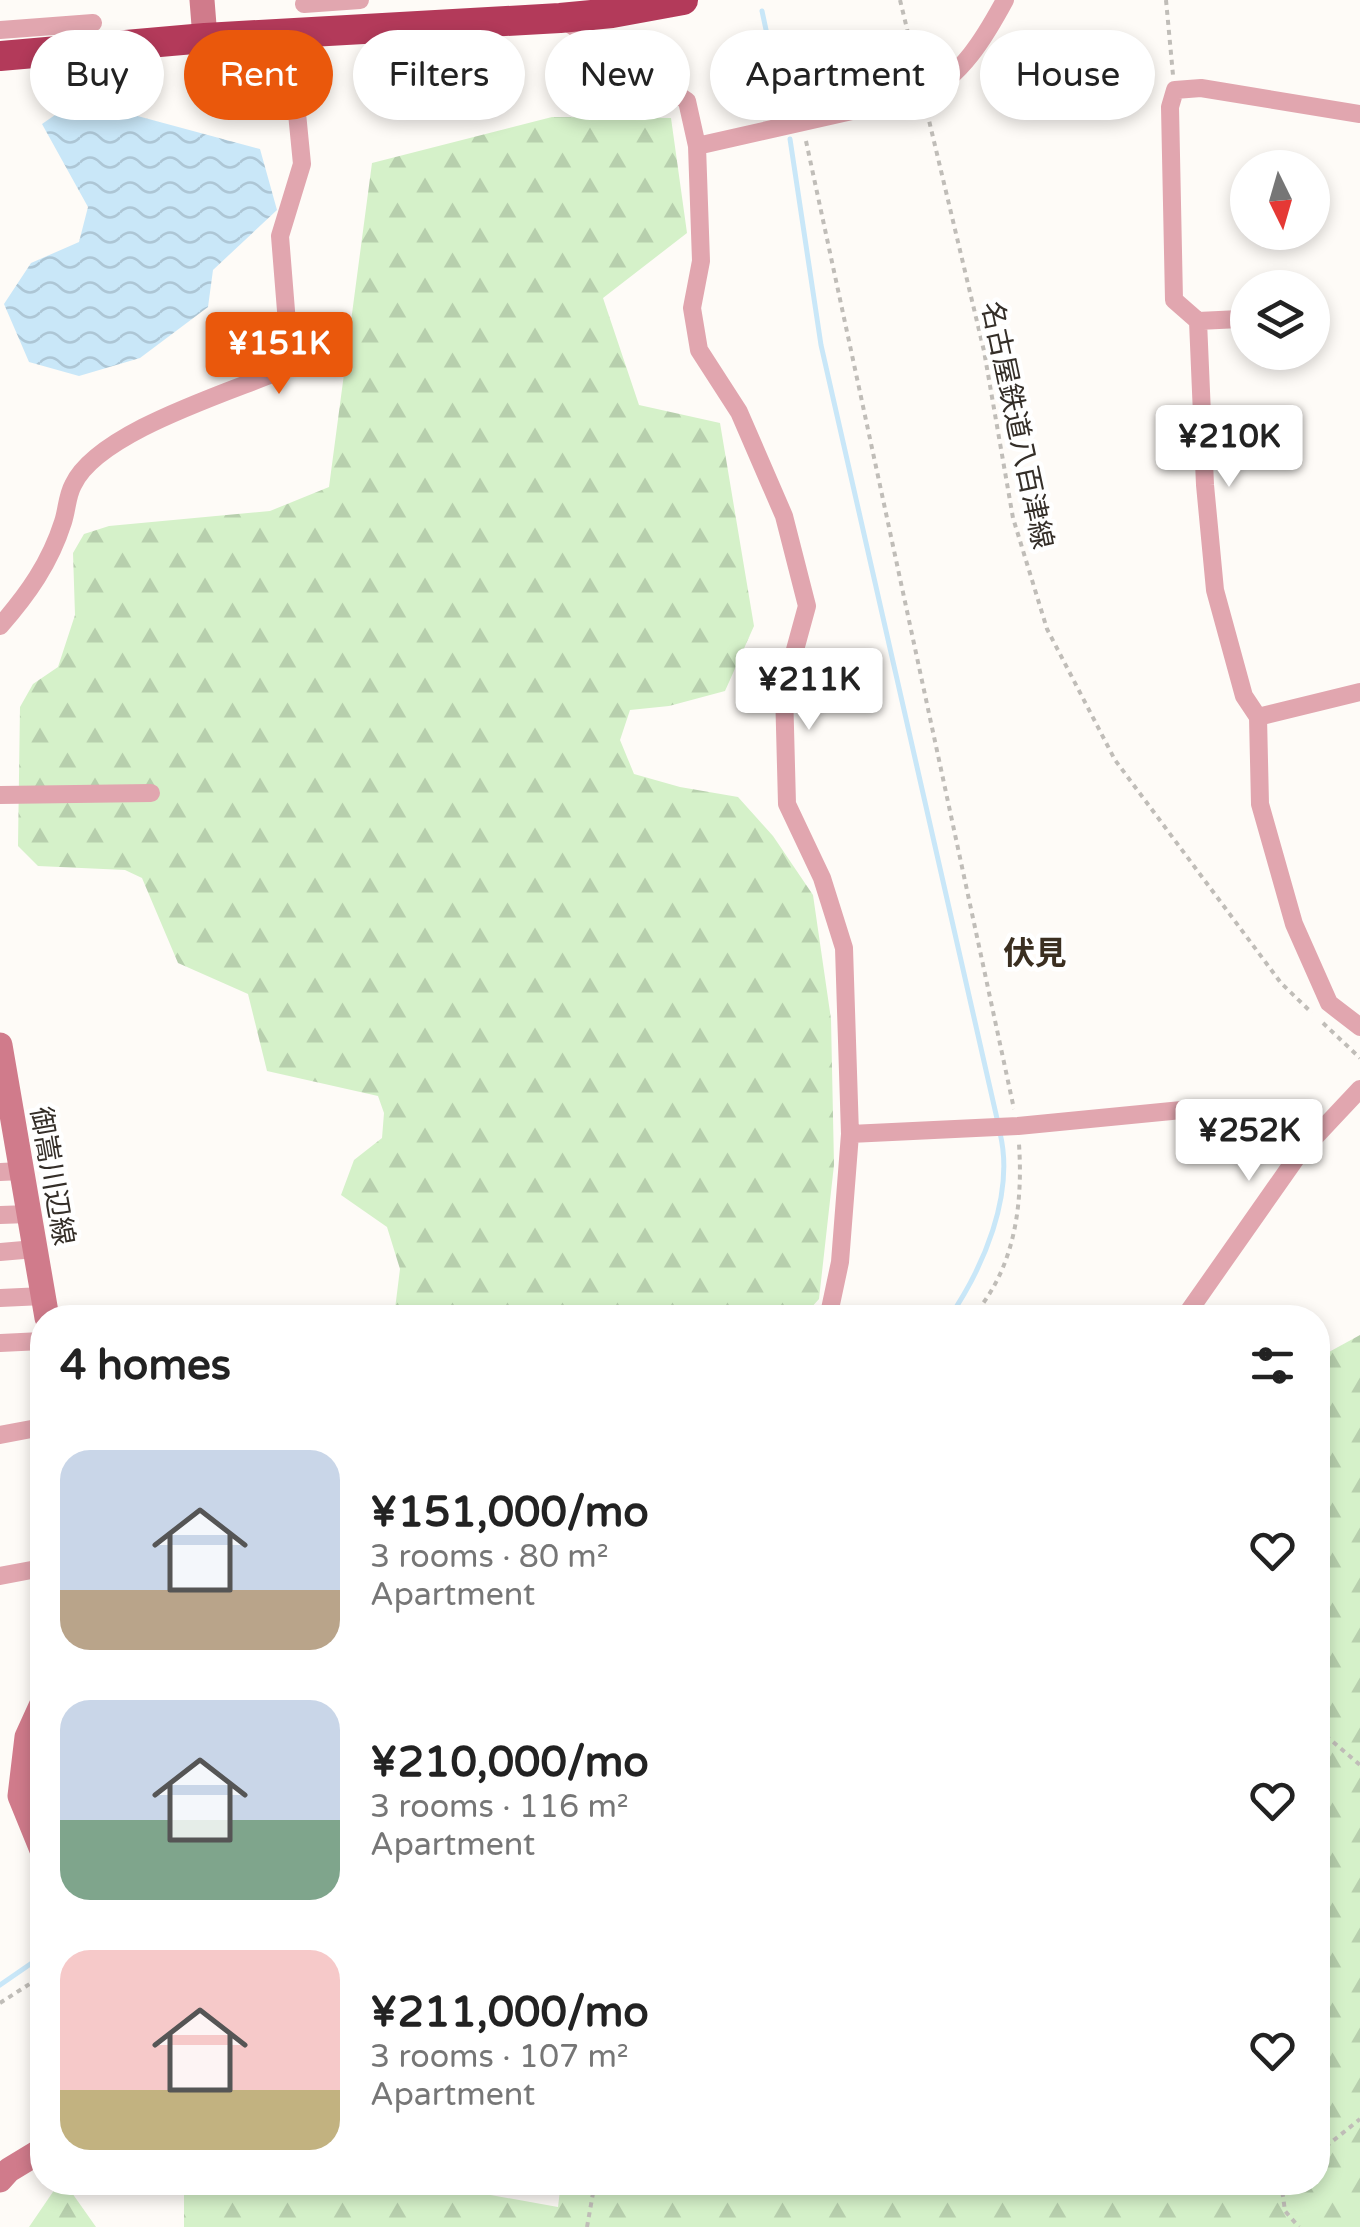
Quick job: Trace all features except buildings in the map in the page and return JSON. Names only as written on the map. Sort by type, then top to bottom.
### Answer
[{"type":"highway","points":[[328,30],[612,14],[683,0]]},
{"type":"highway","points":[[0,56],[184,40]]},
{"type":"main road","points":[[202,0],[204,30]]},
{"type":"main road","name":"御嵩川辺線","points":[[0,1045],[11,1172],[29,1214],[45,1305]]},
{"type":"main road","points":[[30,1730],[20,1796],[30,1821]]},
{"type":"main road","points":[[0,2180],[30,2157]]},
{"type":"street","points":[[304,4],[360,0]]},
{"type":"street","points":[[960,66],[986,34],[1005,0]]},
{"type":"street","points":[[560,18],[687,101],[698,146],[701,260],[692,308],[699,350],[740,412],[784,516],[808,606],[784,690],[786,804],[822,878],[844,948],[850,1134],[840,1262],[831,1305]]},
{"type":"street","points":[[0,30],[93,23]]},
{"type":"street","points":[[1230,319],[1198,321],[1174,300],[1170,106],[1174,90],[1201,88],[1360,114]]},
{"type":"street","points":[[0,626],[39,580],[64,522],[71,487],[84,466],[150,424],[278,372],[289,348],[280,236],[302,164],[298,120]]},
{"type":"street","points":[[698,146],[811,120]]},
{"type":"street","points":[[1198,321],[1205,485],[1215,590],[1244,696],[1258,717],[1260,804],[1294,924],[1329,1003],[1360,1027]]},
{"type":"street","points":[[1258,717],[1360,692]]},
{"type":"street","points":[[0,796],[152,793]]},
{"type":"street","points":[[1193,1305],[1300,1154],[1360,1089]]},
{"type":"street","points":[[850,1134],[1018,1126],[1192,1109],[1300,1154]]},
{"type":"street","points":[[0,1216],[29,1214]]},
{"type":"street","points":[[0,1252],[35,1250]]},
{"type":"street","points":[[0,1298],[35,1305]]},
{"type":"street","points":[[0,1343],[30,1342]]},
{"type":"street","points":[[0,1435],[30,1429]]},
{"type":"street","points":[[0,1576],[30,1570]]},
{"type":"path","name":"名古屋鉄道八百津線","points":[[900,0],[907,30]]},
{"type":"path","points":[[1166,0],[1174,90]]},
{"type":"path","name":"名古屋鉄道八百津線","points":[[929,120],[984,351],[1013,518],[1048,629],[1115,760],[1281,984],[1360,1058]]},
{"type":"path","points":[[802,122],[1018,1126],[1022,1186],[1016,1225],[1004,1268],[980,1305]]},
{"type":"path","points":[[1330,1740],[1360,1765]]},
{"type":"path","points":[[0,2004],[30,1984]]},
{"type":"path","points":[[1330,2143],[1360,2122]]},
{"type":"path","points":[[588,2227],[593,2195]]},
{"type":"path","points":[[1283,2195],[1285,2210],[1299,2227]]},
{"type":"green space","points":[[545,119],[671,120],[687,233],[603,298],[639,405],[720,423],[754,626],[725,691],[669,706],[630,710],[620,740],[634,774],[738,797],[773,836],[813,895],[831,1019],[834,1165],[819,1299],[814,1305],[396,1305],[400,1269],[387,1227],[341,1195],[354,1160],[382,1138],[384,1113],[378,1096],[267,1071],[248,994],[178,963],[142,878],[125,870],[38,866],[18,846],[20,707],[33,684],[58,667],[75,615],[73,553],[84,534],[109,526],[270,511],[329,487],[372,163]]},
{"type":"green space","points":[[1360,1335],[1360,2227],[184,2227],[184,2195],[491,2195],[558,2207],[559,2195],[1330,2195],[1330,1351]]},
{"type":"green space","points":[[51,2195],[73,2195],[96,2227],[29,2227]]},
{"type":"water","points":[[48,120],[152,120],[260,149],[277,210],[213,270],[208,307],[140,358],[79,376],[29,362],[4,304],[31,263],[79,242],[88,207],[42,124]]},
{"type":"waterway","points":[[762,11],[766,30]]},
{"type":"waterway","points":[[790,139],[821,345],[998,1123]]},
{"type":"waterway","points":[[957,1305],[984,1254],[999,1206],[1004,1157],[1000,1133]]},
{"type":"waterway","points":[[0,1985],[30,1964]]},
{"type":"district","name":"伏見","points":[[1035,953]]}]
